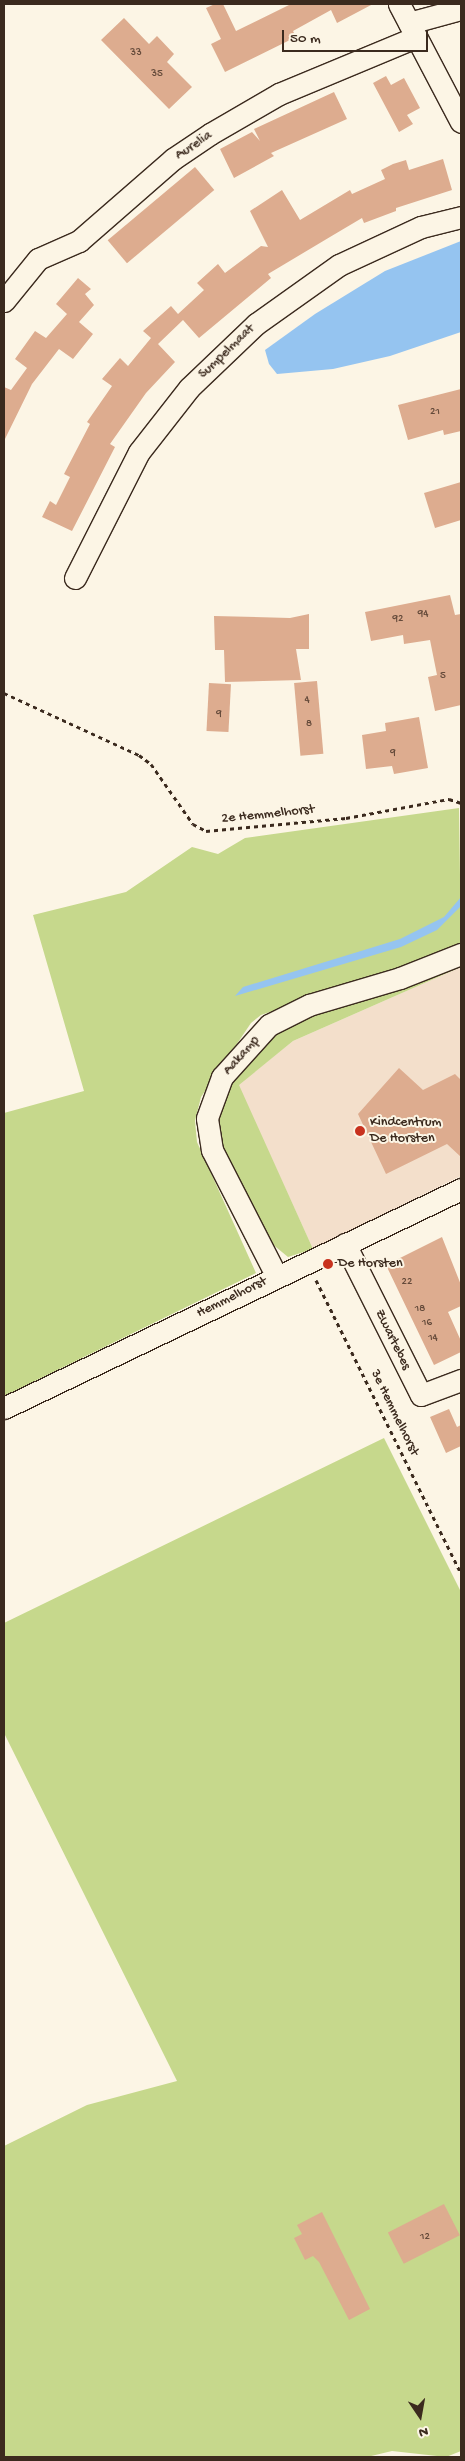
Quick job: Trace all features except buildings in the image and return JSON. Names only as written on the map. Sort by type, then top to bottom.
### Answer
[{"type":"street","points":[[398,4],[461,122]]},
{"type":"street","name":"Aurelia","points":[[4,301],[38,259],[79,241],[173,159],[210,134],[279,94],[461,9]]},
{"type":"street","name":"Sumpelmaat","points":[[75,578],[139,452],[189,388],[256,324],[339,266],[421,228],[461,217]]},
{"type":"street","name":"Aakamp","points":[[277,1276],[212,1150],[207,1118],[222,1077],[269,1024],[309,1006],[400,978],[461,954]]},
{"type":"street","name":"Hemmelhorst","points":[[4,1408],[461,1189]]},
{"type":"street","name":"Zwartebes","points":[[345,1244],[421,1395],[461,1380]]},
{"type":"path","name":"2e Hemmelhorst","points":[[4,693],[139,755],[151,764],[193,824],[206,831],[346,818],[449,799],[461,803]]},
{"type":"path","name":"3e Hemmelhorst","points":[[307,1262],[461,1573]]},
{"type":"shaded area","name":"Kindcentrum De Horsten","points":[[461,967],[461,1176],[313,1249],[238,1085],[293,1041]]},
{"type":"green space","points":[[459,808],[461,943],[420,961],[261,1015],[251,1023],[201,1097],[195,1121],[197,1142],[256,1273],[4,1396],[4,1113],[84,1091],[33,915],[126,892],[192,847],[218,854],[245,838]]},
{"type":"green space","points":[[461,963],[461,967],[293,1041],[239,1085],[313,1249],[288,1257],[259,1233],[216,1143],[217,1103],[259,1041],[282,1024],[396,989]]},
{"type":"green space","points":[[384,1438],[461,1592],[461,2451],[446,2457],[392,2451],[367,2457],[4,2457],[4,2146],[87,2105],[177,2081],[4,1733],[4,1623]]},
{"type":"water","points":[[461,241],[461,332],[390,356],[333,369],[277,374],[269,364],[265,350],[315,314],[385,271]]},
{"type":"water","points":[[461,897],[461,906],[437,930],[401,947],[235,996],[243,987],[400,939],[444,917]]},
{"type":"place","name":"Kindcentrum De Horsten","points":[[360,1131]]},
{"type":"place","name":"De Horsten","points":[[328,1264]]}]
